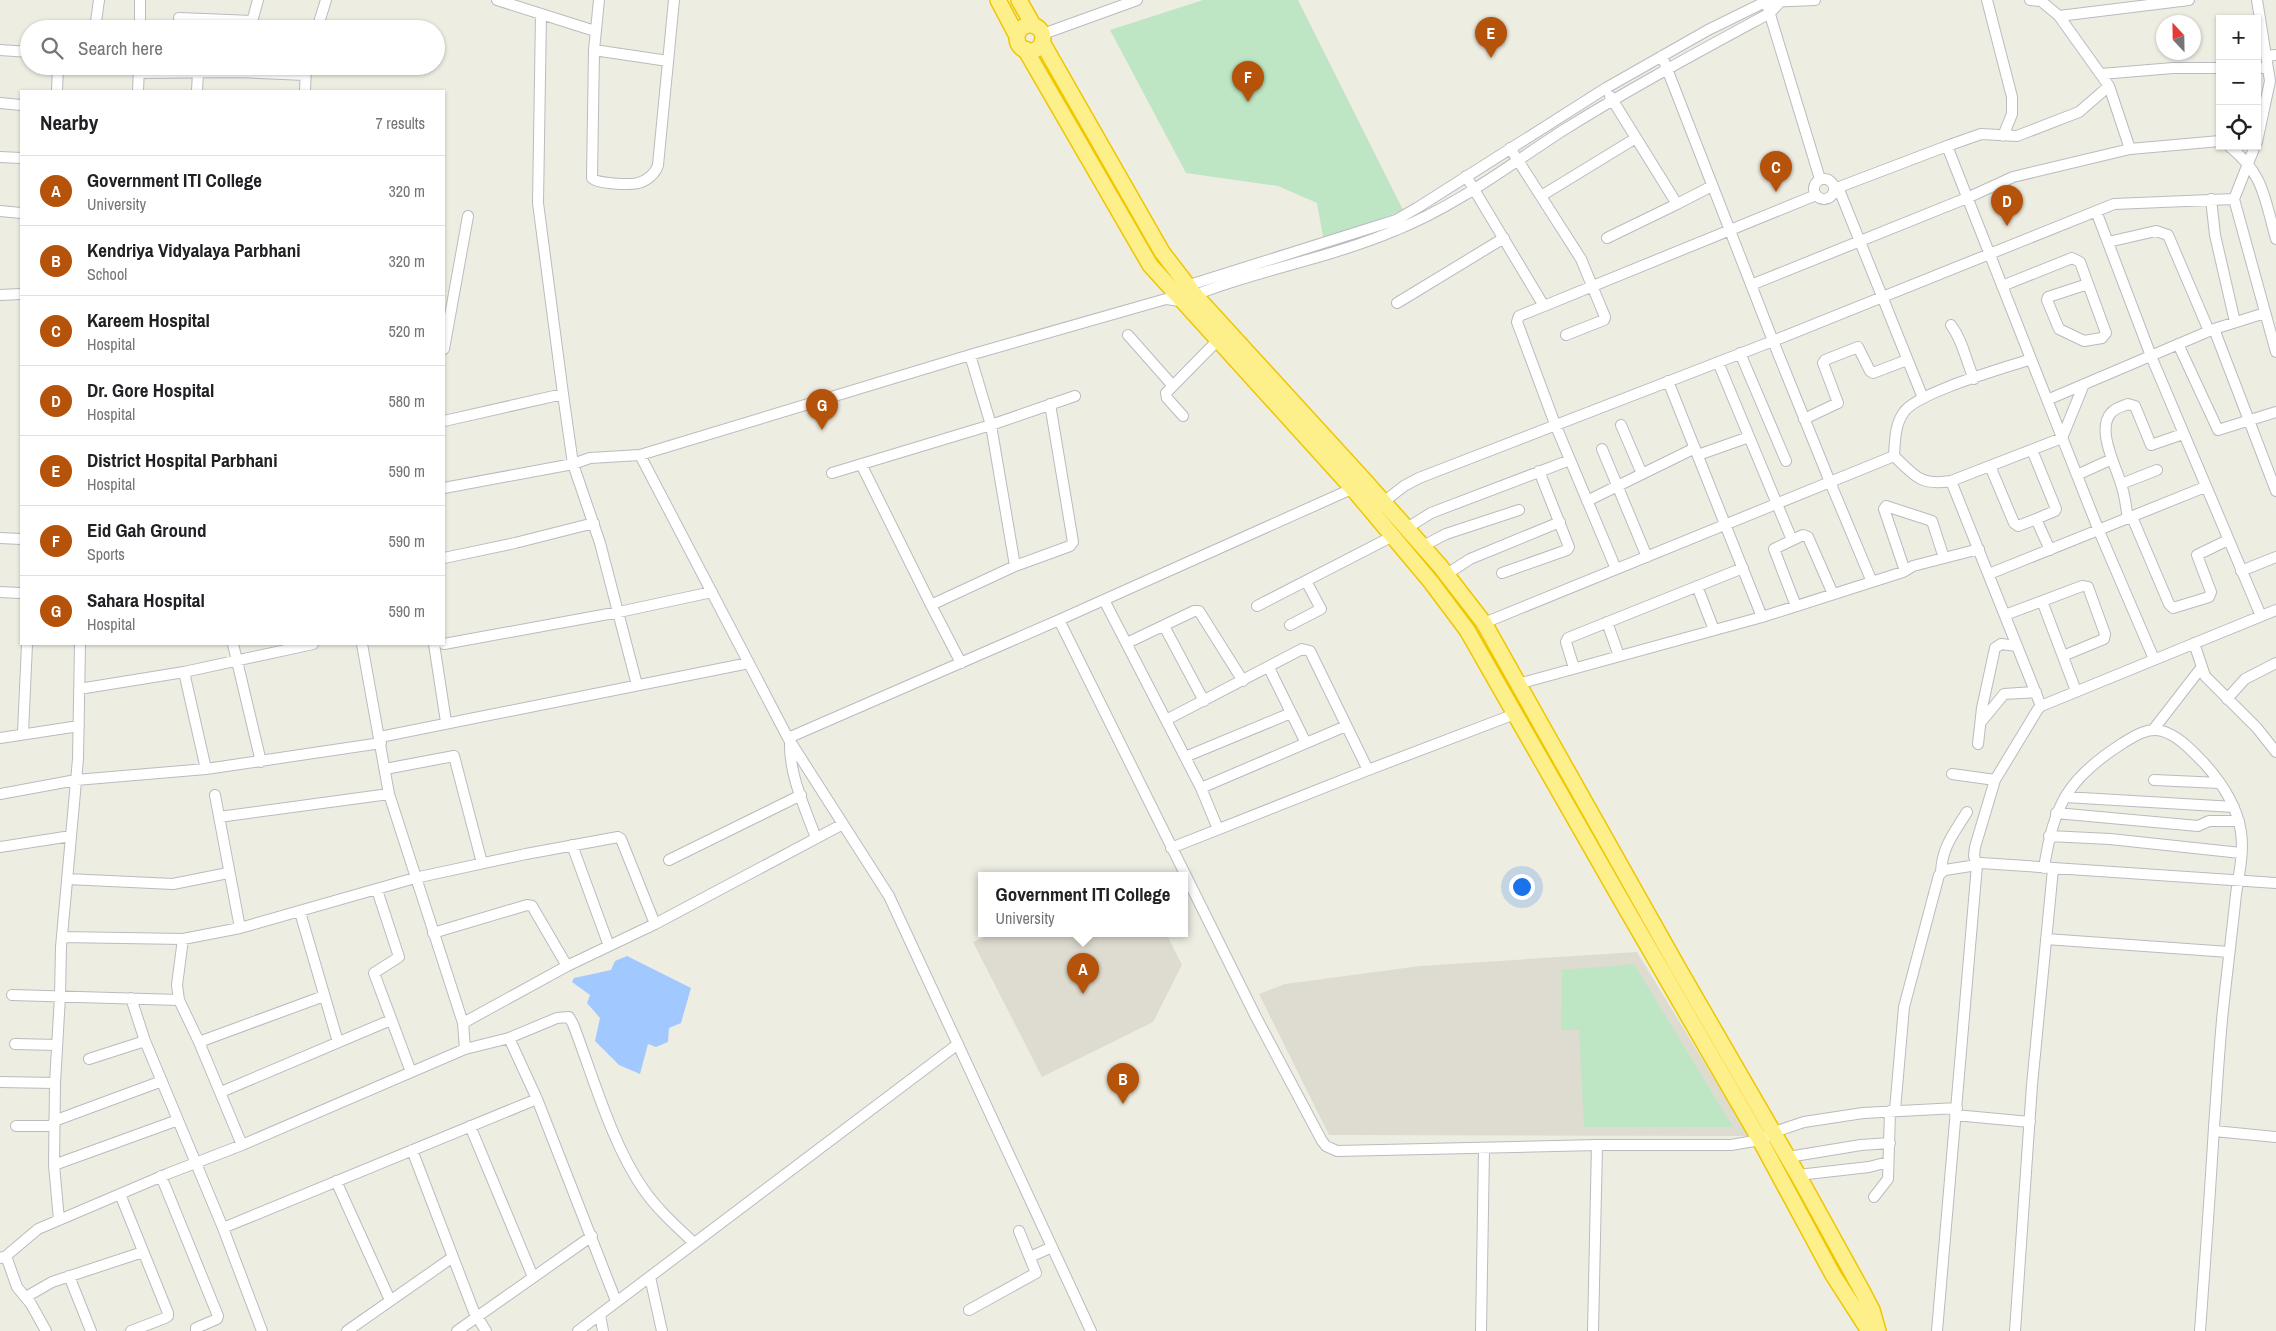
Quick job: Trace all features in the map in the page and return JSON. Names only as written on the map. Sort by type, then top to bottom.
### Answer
[{"type":"highway","points":[[998,0],[1018,36],[1019,44],[1025,49],[1150,265],[1173,297],[1218,340],[1359,485]]},
{"type":"highway","points":[[1020,2],[1162,252],[1191,290],[1359,485],[1378,506],[1407,528],[1423,546],[1484,623],[1733,1065],[1788,1157],[1868,1303],[1878,1331]]},
{"type":"highway","points":[[1018,36],[1022,28],[1039,34]]},
{"type":"highway","points":[[1025,49],[1037,48],[1039,34]]},
{"type":"highway","points":[[1378,506],[1393,536],[1467,630],[1760,1140],[1838,1284],[1869,1331]]},
{"type":"highway","points":[[1512,708],[1521,690]]},
{"type":"street","points":[[96,20],[99,0]]},
{"type":"street","points":[[140,0],[140,20]]},
{"type":"street","points":[[252,20],[258,0]]},
{"type":"street","points":[[320,20],[326,0]]},
{"type":"street","points":[[496,0],[595,31]]},
{"type":"street","points":[[599,0],[594,50],[592,176],[593,180],[597,182],[638,183],[646,179],[658,168],[674,0]]},
{"type":"street","points":[[998,0],[1020,2]]},
{"type":"street","points":[[1039,34],[1138,0]]},
{"type":"street","points":[[445,488],[573,464],[590,458],[640,455],[970,355],[1173,297],[1396,220],[1606,88],[1708,30],[1765,2],[1815,0]]},
{"type":"street","points":[[1987,0],[2012,96],[2012,114],[2004,136]]},
{"type":"street","points":[[2030,0],[2041,0],[2059,16],[2102,74],[2109,86],[2130,149]]},
{"type":"street","points":[[2059,16],[2159,1],[2189,0]]},
{"type":"street","points":[[2257,0],[2271,55],[2263,68],[2270,81],[2261,123]]},
{"type":"street","points":[[1765,2],[1770,13],[1820,179]]},
{"type":"street","points":[[1191,290],[1349,247],[1397,230],[1435,212],[1613,101],[1667,69],[1770,13],[1780,2]]},
{"type":"street","points":[[540,14],[538,203],[562,394],[573,464],[594,523],[637,685]]},
{"type":"street","points":[[179,18],[200,20]]},
{"type":"street","points":[[1708,30],[1714,43]]},
{"type":"street","points":[[0,50],[20,51]]},
{"type":"street","points":[[594,50],[668,61]]},
{"type":"street","points":[[1662,56],[1804,419],[1872,582]]},
{"type":"street","points":[[2102,74],[2173,68],[2216,68]]},
{"type":"street","points":[[57,90],[58,75]]},
{"type":"street","points":[[138,90],[139,75]]},
{"type":"street","points":[[197,90],[198,75]]},
{"type":"street","points":[[305,90],[306,75]]},
{"type":"street","points":[[1616,569],[1555,424],[1517,322],[1519,316],[1816,195],[1825,198],[1830,197],[1836,188],[1947,146],[1981,134],[2017,136],[2079,112],[2109,86]]},
{"type":"street","points":[[1606,88],[1678,204]]},
{"type":"street","points":[[0,104],[20,105]]},
{"type":"street","points":[[1541,196],[1636,138]]},
{"type":"street","points":[[1751,285],[1967,198],[2013,177],[2130,149],[2216,142]]},
{"type":"street","points":[[1947,146],[2099,531],[2154,659]]},
{"type":"street","points":[[1510,148],[1581,259],[1605,317],[1604,320],[1566,334]]},
{"type":"street","points":[[2233,150],[2248,163],[2261,186],[2276,239]]},
{"type":"street","points":[[2253,150],[2234,198],[2264,313],[2272,326],[2276,352]]},
{"type":"street","points":[[0,157],[20,158]]},
{"type":"street","points":[[1466,176],[1544,306]]},
{"type":"street","points":[[1820,179],[1830,180],[1836,188],[1860,241],[1923,398]]},
{"type":"street","points":[[1816,195],[1814,186],[1820,179]]},
{"type":"street","points":[[1606,238],[1712,186]]},
{"type":"street","points":[[1378,506],[1418,478],[1773,341],[2096,211],[2125,202],[2234,198]]},
{"type":"street","points":[[2211,200],[2215,235],[2235,322]]},
{"type":"street","points":[[0,211],[20,213]]},
{"type":"street","points":[[2096,211],[2183,434],[2261,616]]},
{"type":"street","points":[[445,344],[468,216]]},
{"type":"street","points":[[2108,242],[2156,231],[2168,236],[2212,330],[2276,490]]},
{"type":"street","points":[[1397,303],[1504,238]]},
{"type":"street","points":[[2002,286],[2072,258],[2080,262],[2106,333],[2102,338],[2087,341],[2059,330],[2047,300],[2048,297],[2088,284]]},
{"type":"street","points":[[0,295],[20,294]]},
{"type":"street","points":[[2047,400],[2212,330],[2264,313]]},
{"type":"street","points":[[1950,325],[1960,338],[1963,354],[1974,379]]},
{"type":"street","points":[[1128,335],[1173,386]]},
{"type":"street","points":[[1183,416],[1166,395],[1218,340]]},
{"type":"street","points":[[2178,344],[2216,428],[2221,430],[2276,412]]},
{"type":"street","points":[[1804,419],[1838,403],[1823,363],[1825,360],[1858,347],[1870,372],[1908,360]]},
{"type":"street","points":[[1740,353],[1786,461]]},
{"type":"street","points":[[970,355],[991,425],[1015,566]]},
{"type":"street","points":[[1894,456],[1898,422],[1906,410],[1923,398],[2031,359]]},
{"type":"street","points":[[1718,362],[1792,540]]},
{"type":"street","points":[[1668,381],[1762,617]]},
{"type":"street","points":[[1894,456],[1924,482],[1952,481],[2062,438],[2084,384]]},
{"type":"street","points":[[445,421],[562,394]]},
{"type":"street","points":[[832,473],[991,425],[1075,396]]},
{"type":"street","points":[[931,604],[1015,566],[1070,546],[1073,542],[1050,404]]},
{"type":"street","points":[[2183,434],[2150,445],[2135,406],[2128,404],[2115,409],[2108,418],[2106,433],[2112,460],[2122,484],[2130,518],[2169,604],[2173,608],[2209,597],[2211,592],[2197,555],[2228,540]]},
{"type":"street","points":[[1621,425],[1642,474]]},
{"type":"street","points":[[1587,501],[1642,474],[1696,452],[1748,437]]},
{"type":"street","points":[[1602,449],[1647,557]]},
{"type":"street","points":[[1990,466],[2014,524],[2018,526],[2056,509],[2032,450]]},
{"type":"street","points":[[640,455],[789,740],[889,896],[1091,1331]]},
{"type":"street","points":[[1484,623],[1894,456]]},
{"type":"street","points":[[1407,528],[1431,513],[1570,460]]},
{"type":"street","points":[[2077,474],[2112,460]]},
{"type":"street","points":[[861,464],[961,664]]},
{"type":"street","points":[[2122,484],[2157,470]]},
{"type":"street","points":[[1502,573],[1569,548],[1539,471]]},
{"type":"street","points":[[1952,481],[2041,706]]},
{"type":"street","points":[[789,740],[1359,485]]},
{"type":"street","points":[[1989,574],[2099,531],[2205,486]]},
{"type":"street","points":[[1904,571],[1884,509],[1886,506],[1932,521],[1944,558]]},
{"type":"street","points":[[1423,546],[1446,534],[1519,510]]},
{"type":"street","points":[[2036,519],[2050,550]]},
{"type":"street","points":[[1447,574],[1470,559],[1560,522]]},
{"type":"street","points":[[445,558],[515,543],[594,523]]},
{"type":"street","points":[[1796,606],[1774,549],[1804,535],[1808,537],[1833,594]]},
{"type":"street","points":[[1257,606],[1393,536]]},
{"type":"street","points":[[0,538],[20,538]]},
{"type":"street","points":[[1521,690],[1574,668],[1762,617],[1872,582],[1913,566],[1979,549]]},
{"type":"street","points":[[2241,571],[2276,557]]},
{"type":"street","points":[[1574,668],[1566,640],[1743,568]]},
{"type":"street","points":[[1290,625],[1321,609],[1306,581]]},
{"type":"street","points":[[1697,586],[1714,630]]},
{"type":"street","points":[[2005,614],[2082,586],[2088,587],[2104,639],[2063,656]]},
{"type":"street","points":[[0,592],[20,593]]},
{"type":"street","points":[[445,643],[619,612],[712,592]]},
{"type":"street","points":[[1104,600],[1128,643],[1201,788],[1218,829]]},
{"type":"street","points":[[2042,601],[2076,691]]},
{"type":"street","points":[[1937,1331],[1977,865],[1974,847],[1995,780],[2041,706],[2276,610]]},
{"type":"street","points":[[1128,643],[1194,611],[1202,612],[1243,681]]},
{"type":"street","points":[[1059,620],[1183,872]]},
{"type":"street","points":[[1607,622],[1619,656]]},
{"type":"street","points":[[1164,626],[1204,701]]},
{"type":"street","points":[[2194,643],[2201,668],[2208,680],[2257,728],[2276,752]]},
{"type":"street","points":[[1978,744],[1980,723],[1995,648],[2001,644],[2017,646]]},
{"type":"street","points":[[23,733],[27,645]]},
{"type":"street","points":[[59,1220],[54,1165],[55,1083],[62,937],[76,780],[80,645]]},
{"type":"street","points":[[233,645],[261,762]]},
{"type":"street","points":[[79,690],[184,672],[308,645]]},
{"type":"street","points":[[362,645],[381,740],[389,794],[462,1024],[465,1049]]},
{"type":"street","points":[[439,645],[446,722]]},
{"type":"street","points":[[1166,720],[1269,668],[1302,649],[1310,651],[1368,770]]},
{"type":"street","points":[[0,794],[76,780],[206,769],[261,762],[381,740],[446,722],[748,663]]},
{"type":"street","points":[[2227,699],[2245,679],[2276,663]]},
{"type":"street","points":[[1269,668],[1306,743]]},
{"type":"street","points":[[2153,730],[2201,668]]},
{"type":"street","points":[[184,672],[206,769]]},
{"type":"street","points":[[1980,723],[2004,694],[2036,692]]},
{"type":"street","points":[[1171,848],[1368,770],[1512,708]]},
{"type":"street","points":[[1185,757],[1291,713]]},
{"type":"street","points":[[0,738],[79,726]]},
{"type":"street","points":[[1201,788],[1346,726]]},
{"type":"street","points":[[2015,1331],[2030,1122],[2046,939],[2049,836],[2056,813],[2064,797],[2081,775],[2110,751],[2132,737],[2153,730],[2162,731],[2176,737],[2193,752],[2220,783],[2234,807],[2239,821],[2242,852],[2222,1013],[2200,1331]]},
{"type":"street","points":[[789,740],[790,756],[800,795],[816,838]]},
{"type":"street","points":[[385,769],[454,756],[482,863]]},
{"type":"street","points":[[1952,774],[1995,780]]},
{"type":"street","points":[[2154,780],[2220,783]]},
{"type":"street","points":[[219,817],[389,794]]},
{"type":"street","points":[[215,795],[228,873],[240,928]]},
{"type":"street","points":[[669,860],[800,795]]},
{"type":"street","points":[[2064,797],[2234,807]]},
{"type":"street","points":[[1874,1197],[1888,1182],[1892,1110],[1904,1007],[1941,872],[1942,853],[1950,835],[1967,812]]},
{"type":"street","points":[[2056,813],[2198,826],[2210,821],[2239,821]]},
{"type":"street","points":[[462,1024],[567,966],[655,924],[843,824]]},
{"type":"street","points":[[0,847],[71,836]]},
{"type":"street","points":[[2049,836],[2110,839],[2242,852]]},
{"type":"street","points":[[62,937],[183,939],[240,928],[415,878],[572,845],[621,838],[655,924]]},
{"type":"street","points":[[572,845],[608,946]]},
{"type":"street","points":[[1941,872],[1981,863],[2276,883]]},
{"type":"street","points":[[67,878],[173,884],[228,873]]},
{"type":"street","points":[[1188,882],[1256,1017],[1326,1146],[1336,1151],[1731,1144],[1760,1140],[1774,1132],[1804,1122],[1892,1110],[1956,1112],[2030,1122]]},
{"type":"street","points":[[377,890],[398,955],[397,960],[374,973],[411,1072]]},
{"type":"street","points":[[433,933],[527,905],[532,906],[567,966]]},
{"type":"street","points":[[300,912],[338,1042]]},
{"type":"street","points":[[183,939],[177,985],[179,1000],[221,1092],[242,1146]]},
{"type":"street","points":[[2046,939],[2229,952]]},
{"type":"street","points":[[12,995],[179,1000]]},
{"type":"street","points":[[199,1042],[324,996]]},
{"type":"street","points":[[132,998],[146,1041],[262,1331]]},
{"type":"street","points":[[46,1331],[16,1284],[3,1257],[38,1229],[161,1176],[242,1146],[465,1049],[509,1038],[557,1018],[569,1017],[573,1024],[616,1135],[643,1189],[660,1211],[694,1243]]},
{"type":"street","points":[[221,1092],[391,1020]]},
{"type":"street","points":[[509,1038],[537,1099],[616,1301]]},
{"type":"street","points":[[89,1059],[146,1041]]},
{"type":"street","points":[[15,1044],[57,1045]]},
{"type":"street","points":[[578,1331],[958,1044]]},
{"type":"street","points":[[16,1126],[54,1124],[162,1081]]},
{"type":"street","points":[[0,1082],[55,1083]]},
{"type":"street","points":[[222,1228],[537,1099]]},
{"type":"street","points":[[54,1165],[178,1120]]},
{"type":"street","points":[[470,1126],[533,1277]]},
{"type":"street","points":[[2214,1131],[2276,1137]]},
{"type":"street","points":[[1788,1157],[1861,1145],[1890,1143]]},
{"type":"street","points":[[1593,1331],[1597,1145]]},
{"type":"street","points":[[1481,1331],[1484,1149]]},
{"type":"street","points":[[412,1150],[477,1317],[486,1331]]},
{"type":"street","points":[[1798,1175],[1869,1167],[1888,1162]]},
{"type":"street","points":[[161,1176],[218,1316],[196,1328],[196,1331]]},
{"type":"street","points":[[336,1181],[390,1300]]},
{"type":"street","points":[[120,1194],[168,1316],[143,1329],[131,1331]]},
{"type":"street","points":[[968,1310],[1035,1275],[1036,1271],[1019,1231]]},
{"type":"street","points":[[457,1331],[592,1236]]},
{"type":"street","points":[[1030,1257],[1052,1247]]},
{"type":"street","points":[[26,1298],[46,1285],[143,1252]]},
{"type":"street","points":[[347,1331],[453,1257]]},
{"type":"street","points":[[69,1276],[91,1331]]},
{"type":"street","points":[[650,1277],[662,1331]]},
{"type":"street","points":[[600,1315],[603,1331]]},
{"type":"shaded area","points":[[984,937],[1168,937],[1182,965],[1153,1022],[1042,1077],[973,942]]},
{"type":"shaded area","points":[[1637,952],[1749,1136],[1329,1135],[1259,994],[1285,984],[1420,966]]},
{"type":"green space","points":[[1203,0],[1298,0],[1403,210],[1324,242],[1317,203],[1278,186],[1186,173],[1110,30]]},
{"type":"green space","points":[[1634,964],[1733,1127],[1584,1127],[1579,1030],[1561,1030],[1562,970]]},
{"type":"water","points":[[627,956],[691,988],[681,1023],[669,1028],[668,1042],[656,1047],[648,1044],[640,1074],[619,1065],[595,1041],[600,1018],[587,1003],[590,995],[572,982],[574,978],[611,970],[615,961]]},
{"type":"place","name":"District Hospital Parbhani","points":[[1491,58]]},
{"type":"place","name":"Eid Gah Ground","points":[[1248,102]]},
{"type":"place","name":"Kareem Hospital","points":[[1776,192]]},
{"type":"place","name":"Dr. Gore Hospital","points":[[2007,226]]},
{"type":"place","name":"Sahara Hospital","points":[[822,430]]},
{"type":"place","name":"Government ITI College","points":[[1083,994]]},
{"type":"place","name":"Kendriya Vidyalaya Parbhani","points":[[1123,1104]]}]
